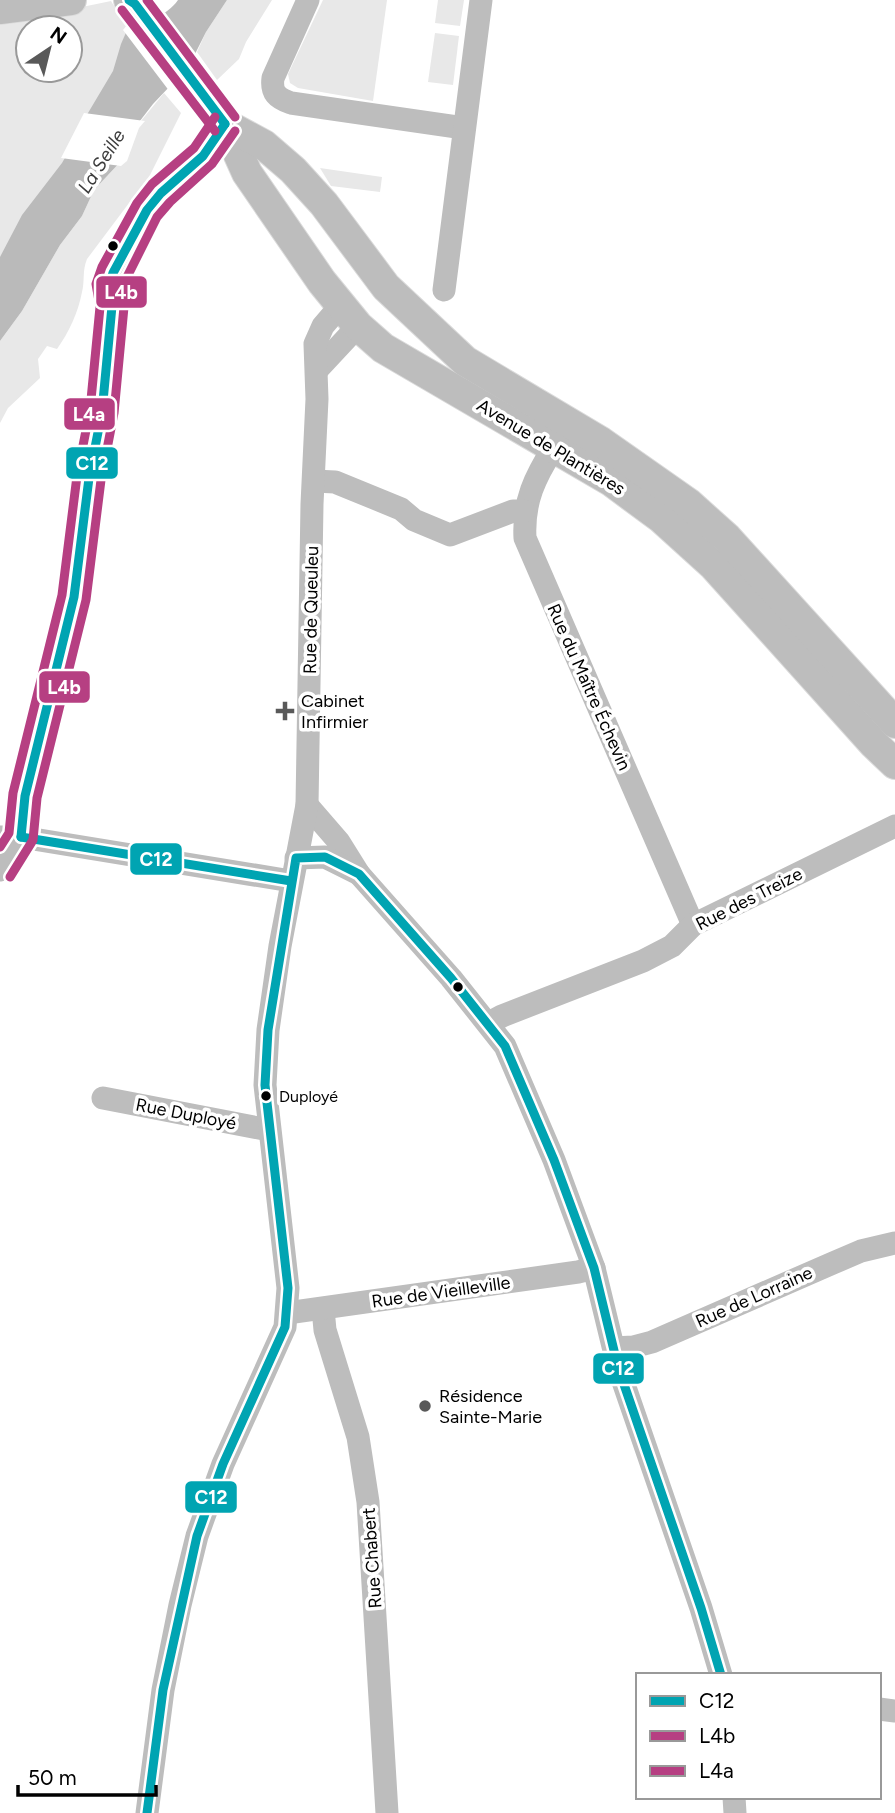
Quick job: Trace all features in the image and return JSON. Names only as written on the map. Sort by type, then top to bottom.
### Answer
[{"type":"main road","points":[[0,9],[71,0]]},
{"type":"main road","name":"Avenue de Plantières","points":[[132,1],[225,124],[247,173],[322,282],[350,316],[383,348],[554,447],[638,500],[714,565],[865,735],[895,764]]},
{"type":"main road","name":"Avenue de Plantières","points":[[225,124],[264,145],[309,185],[386,288],[465,361],[601,442],[688,503],[727,538],[895,723]]},
{"type":"main road","points":[[350,316],[386,288]]},
{"type":"street","points":[[308,0],[273,78],[272,88],[277,97],[291,103],[464,128]]},
{"type":"street","points":[[444,290],[481,0]]},
{"type":"street","points":[[0,870],[10,837],[22,816],[65,639],[79,566],[89,478],[102,412],[108,357],[112,306],[108,288],[117,261],[148,210],[161,193],[203,156],[225,124]]},
{"type":"street","name":"Rue de Queuleu","points":[[147,1813],[163,1690],[197,1536],[223,1464],[285,1327],[287,1313],[288,1288],[265,1085],[268,1030],[291,881],[307,805],[317,370],[350,316]]},
{"type":"street","points":[[314,481],[335,482],[401,509],[414,520],[450,535],[513,511],[524,511],[554,447]]},
{"type":"street","name":"Rue du Maître Échevin","points":[[524,511],[525,538],[693,925]]},
{"type":"street","points":[[307,805],[339,842],[359,874],[489,1023],[505,1046],[546,1141],[594,1268],[618,1367],[701,1608],[720,1673]]},
{"type":"street","name":"Rue des Treize","points":[[489,1023],[643,961],[672,946],[693,925],[895,825]]},
{"type":"street","points":[[10,837],[291,881]]},
{"type":"street","points":[[296,858],[325,858],[359,874]]},
{"type":"street","name":"Rue Duployé","points":[[103,1098],[270,1130]]},
{"type":"street","name":"Rue de Lorraine","points":[[614,1348],[652,1342],[833,1262],[870,1248],[895,1243]]},
{"type":"street","name":"Rue de Vieilleville","points":[[287,1313],[594,1268]]},
{"type":"street","name":"Rue Chabert","points":[[323,1309],[325,1331],[358,1437],[368,1502],[378,1637],[380,1733],[387,1813]]},
{"type":"shaded area","points":[[227,0],[272,0],[246,42],[239,59],[217,80],[197,52],[206,32]]},
{"type":"shaded area","points":[[323,0],[387,0],[373,101],[298,88],[290,83],[288,74]]},
{"type":"shaded area","points":[[438,0],[464,0],[460,26],[435,23]]},
{"type":"shaded area","points":[[111,1],[147,60],[0,299],[0,24],[14,21],[14,84],[84,84],[84,14],[48,14]]},
{"type":"shaded area","points":[[435,33],[459,36],[453,85],[428,82]]},
{"type":"shaded area","points":[[164,93],[181,113],[150,175],[87,259],[80,300],[65,336],[57,349],[47,346],[38,359],[40,378],[8,408],[0,423],[0,341],[22,311],[60,245],[82,216],[94,190],[123,159],[136,127]]},
{"type":"shaded area","points":[[320,168],[382,177],[380,192],[331,186]]},
{"type":"water","name":"La Seille","points":[[178,0],[227,0],[206,32],[189,66],[136,126],[123,159],[94,190],[82,216],[60,245],[22,311],[0,341],[0,257],[22,215],[62,163],[78,135],[113,71],[128,28],[162,14]]},
{"type":"pier","points":[[162,9],[198,58],[170,92],[123,30],[127,25],[149,18]]},
{"type":"pier","points":[[84,113],[145,121],[139,128],[127,161],[121,166],[61,158]]},
{"type":"transit line","name":"C12","points":[[129,0],[135,4],[225,124]]},
{"type":"transit line","name":"L4a","points":[[147,0],[235,117]]},
{"type":"transit line","name":"L4b","points":[[122,10],[215,131]]},
{"type":"transit line","name":"L4a","points":[[0,847],[9,833],[13,793],[62,595],[77,476],[90,410],[100,307],[96,284],[102,267],[137,203],[152,184],[194,148],[215,117]]},
{"type":"transit line","name":"C12","points":[[21,837],[25,796],[74,597],[89,478],[102,412],[112,306],[108,288],[113,273],[147,210],[161,193],[203,156],[225,124]]},
{"type":"transit line","name":"L4b","points":[[10,877],[33,840],[37,798],[86,600],[101,480],[114,413],[124,307],[121,289],[157,217],[212,164],[235,131]]},
{"type":"transit line","name":"C12","points":[[21,837],[291,881]]},
{"type":"transit line","name":"C12","points":[[147,1813],[163,1690],[197,1536],[223,1464],[285,1327],[288,1288],[265,1085],[268,1030],[296,858],[325,857],[359,874],[451,978],[505,1046],[554,1160],[594,1268],[618,1367],[701,1608],[720,1673]]},
{"type":"place","name":"Cabinet Infirmier","points":[[285,711]]},
{"type":"place","name":"Duployé","points":[[266,1096]]},
{"type":"place","name":"Résidence Sainte-Marie","points":[[425,1406]]}]
